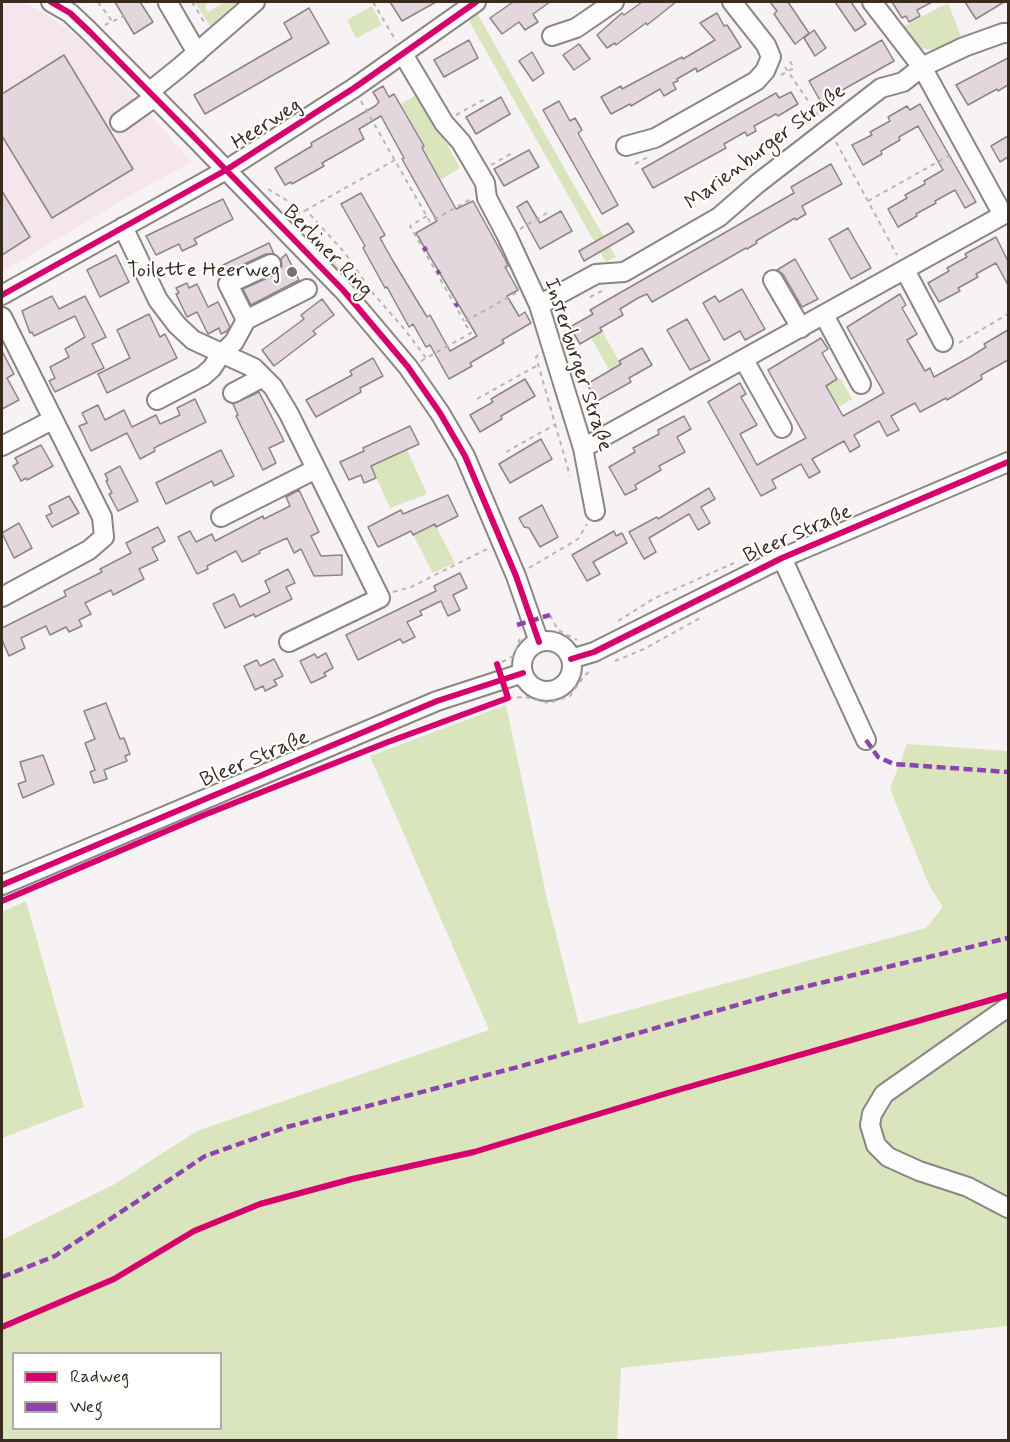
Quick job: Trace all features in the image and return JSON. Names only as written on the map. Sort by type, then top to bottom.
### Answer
[{"type":"street","name":"Berliner Ring","points":[[51,2],[70,13],[152,94],[343,290],[408,368],[440,413],[465,456],[516,576],[539,642]]},
{"type":"street","points":[[120,122],[255,2]]},
{"type":"street","name":"Heerweg","points":[[2,295],[226,170],[354,88],[477,2]]},
{"type":"street","points":[[552,36],[576,28],[614,2]]},
{"type":"street","points":[[626,146],[655,138],[756,81],[765,71],[771,57],[766,45],[732,2]]},
{"type":"street","points":[[583,448],[905,270],[1006,220],[964,147],[922,66],[872,2]]},
{"type":"street","points":[[168,3],[198,52]]},
{"type":"street","name":"Marienburger Straße","points":[[539,305],[596,274],[624,272],[719,217],[881,88],[903,82],[922,66],[964,47],[1008,33]]},
{"type":"street","name":"Insterburger Straße","points":[[403,54],[444,123],[461,142],[485,183],[485,191],[539,305],[583,448],[595,511]]},
{"type":"street","points":[[123,227],[158,300],[177,325],[193,340],[254,368],[273,387],[289,414],[380,598],[289,642]]},
{"type":"street","points":[[246,320],[228,284],[271,264]]},
{"type":"street","points":[[905,270],[942,342]]},
{"type":"street","points":[[773,280],[801,328]]},
{"type":"street","points":[[157,400],[203,376],[212,368],[221,354],[234,342],[246,320],[307,289]]},
{"type":"street","points":[[824,315],[861,384]]},
{"type":"street","points":[[2,317],[102,517],[104,537],[89,550],[2,597]]},
{"type":"street","points":[[744,360],[782,428]]},
{"type":"street","points":[[233,393],[263,378]]},
{"type":"street","points":[[2,446],[52,420]]},
{"type":"street","name":"Bleer Straße","points":[[571,659],[594,652],[782,558],[1008,462]]},
{"type":"street","points":[[221,517],[316,469]]},
{"type":"street","points":[[782,558],[866,740]]},
{"type":"street","points":[[550,641],[561,645],[571,659],[567,680],[563,685],[550,691],[531,685],[523,673],[525,654],[528,649],[539,642],[550,641]]},
{"type":"street","name":"Bleer Straße","points":[[2,885],[437,701],[523,673]]},
{"type":"street","points":[[1008,1007],[884,1094],[872,1114],[870,1125],[876,1145],[888,1157],[919,1171],[968,1187],[1008,1208]]},
{"type":"path","points":[[98,2],[113,21]]},
{"type":"path","points":[[192,2],[214,38]]},
{"type":"path","points":[[373,2],[403,54]]},
{"type":"path","points":[[90,32],[124,16]]},
{"type":"path","points":[[771,57],[783,64],[828,129],[905,270]]},
{"type":"path","points":[[354,88],[430,222],[485,191]]},
{"type":"path","points":[[444,123],[485,99]]},
{"type":"path","points":[[868,201],[964,147]]},
{"type":"path","points":[[478,172],[514,152]]},
{"type":"path","points":[[266,188],[286,200],[300,214],[395,160]]},
{"type":"path","points":[[306,210],[345,253],[372,292],[426,358]]},
{"type":"path","points":[[507,236],[547,213]]},
{"type":"path","points":[[408,368],[471,333],[410,226],[427,216]]},
{"type":"path","points":[[589,297],[607,288]]},
{"type":"path","points":[[942,342],[952,347],[1008,314]]},
{"type":"path","points":[[534,565],[578,539],[595,511]]},
{"type":"path","points":[[380,598],[411,587],[485,550]]},
{"type":"path","points":[[497,664],[513,656],[520,640],[519,632]]},
{"type":"path","points":[[508,698],[525,697],[549,703],[570,696],[585,675],[598,667]]},
{"type":"shaded area","points":[[2,2],[21,2],[45,13],[86,43],[192,162],[138,191],[2,272]]},
{"type":"green space","points":[[195,2],[207,2],[205,6],[208,12],[225,2],[238,2],[210,26]]},
{"type":"green space","points":[[948,3],[962,39],[932,50],[920,48],[902,27]]},
{"type":"green space","points":[[372,6],[382,25],[356,38],[347,20]]},
{"type":"green space","points":[[477,13],[616,257],[606,262],[469,21]]},
{"type":"green space","points":[[419,93],[460,168],[440,180],[401,104]]},
{"type":"green space","points":[[315,233],[345,277],[343,278],[308,240]]},
{"type":"green space","points":[[602,331],[621,365],[610,371],[591,338]]},
{"type":"green space","points":[[840,378],[852,399],[828,413],[826,386]]},
{"type":"green space","points":[[407,450],[427,494],[390,508],[371,466]]},
{"type":"green space","points":[[435,524],[455,563],[433,573],[413,535]]},
{"type":"green space","points":[[506,705],[547,899],[579,1024],[926,928],[943,907],[929,885],[890,789],[907,744],[1008,751],[1008,1326],[621,1368],[617,1440],[2,1440],[2,1240],[113,1185],[197,1131],[489,1030],[370,756]]},
{"type":"green space","points":[[26,901],[84,1107],[2,1138],[2,912]]},
{"type":"building","points":[[115,2],[140,2],[153,22],[134,34]]},
{"type":"building","points":[[390,2],[436,2],[402,21]]},
{"type":"building","points":[[513,2],[550,2],[533,14],[538,22],[525,30],[519,22],[502,34],[490,18]]},
{"type":"building","points":[[642,2],[676,2],[647,25],[646,23],[616,45],[615,43],[607,48],[597,35],[622,13],[624,15]]},
{"type":"building","points":[[770,2],[788,2],[809,33],[795,44],[774,14],[777,11]]},
{"type":"building","points":[[835,2],[851,2],[866,24],[855,31]]},
{"type":"building","points":[[892,2],[932,2],[917,10],[920,16],[909,22],[906,16],[902,18]]},
{"type":"building","points":[[965,2],[1004,2],[976,19]]},
{"type":"building","points":[[309,8],[329,43],[205,114],[194,95],[292,38],[284,23]]},
{"type":"building","points":[[717,13],[741,47],[697,72],[696,68],[677,79],[678,81],[673,83],[676,89],[664,96],[660,89],[631,106],[630,104],[611,114],[601,97],[621,86],[622,89],[682,57],[683,59],[715,40],[700,23]]},
{"type":"building","points":[[814,30],[826,48],[815,56],[804,38]]},
{"type":"building","points":[[469,40],[478,58],[444,77],[434,60]]},
{"type":"building","points":[[882,40],[894,61],[821,102],[809,81]]},
{"type":"building","points":[[579,44],[590,59],[574,70],[563,55]]},
{"type":"building","points":[[532,52],[544,73],[533,81],[519,61]]},
{"type":"building","points":[[64,55],[133,169],[52,218],[2,136],[2,94]]},
{"type":"building","points":[[1008,58],[1008,85],[968,105],[956,85]]},
{"type":"building","points":[[383,86],[389,97],[394,94],[456,209],[473,201],[505,259],[508,266],[505,267],[518,290],[507,296],[519,316],[525,312],[531,323],[502,340],[504,343],[470,363],[472,366],[449,379],[430,345],[426,347],[413,324],[409,327],[387,287],[385,288],[341,204],[361,193],[385,235],[380,238],[427,317],[430,315],[450,351],[477,336],[416,233],[437,221],[381,116],[359,129],[364,139],[322,163],[324,166],[292,184],[291,182],[285,185],[275,168],[312,146],[311,143],[375,106],[379,102],[373,92]]},
{"type":"building","points":[[791,92],[798,104],[754,126],[756,131],[747,136],[745,132],[724,144],[726,148],[653,188],[642,169],[776,93],[779,98]]},
{"type":"building","points":[[501,97],[510,114],[476,134],[466,117]]},
{"type":"building","points":[[559,101],[570,121],[575,118],[582,130],[578,133],[618,205],[602,214],[543,110]]},
{"type":"building","points":[[920,104],[976,202],[965,208],[955,190],[898,227],[888,209],[907,198],[905,195],[925,184],[924,181],[943,170],[918,126],[881,151],[882,154],[863,165],[852,145],[872,135],[870,132],[890,121],[888,117],[907,106],[910,110]]},
{"type":"building","points":[[1008,136],[1008,157],[1000,162],[991,146]]},
{"type":"building","points":[[529,150],[539,167],[504,186],[494,169]]},
{"type":"building","points":[[831,164],[842,184],[802,206],[806,214],[796,220],[795,218],[756,241],[757,243],[747,249],[652,302],[647,294],[638,298],[620,309],[623,315],[600,328],[602,331],[580,344],[570,327],[593,314],[590,310],[794,193],[791,187]]},
{"type":"building","points":[[2,191],[30,237],[2,255]]},
{"type":"building","points":[[223,199],[233,219],[194,239],[197,244],[182,251],[179,244],[156,255],[146,236]]},
{"type":"building","points":[[527,201],[540,223],[561,211],[572,231],[540,249],[517,207]]},
{"type":"building","points":[[628,223],[634,232],[584,261],[579,251]]},
{"type":"building","points":[[848,228],[871,268],[851,279],[829,239]]},
{"type":"building","points":[[996,237],[1008,261],[1008,285],[996,263],[976,274],[978,277],[958,288],[960,291],[939,302],[928,283],[949,271],[947,268],[967,257],[965,254]]},
{"type":"building","points":[[269,243],[274,254],[266,254],[225,273],[221,266]]},
{"type":"building","points":[[286,254],[299,280],[251,305],[243,289],[276,274],[282,266],[281,259]]},
{"type":"building","points":[[116,255],[129,282],[100,297],[87,270]]},
{"type":"building","points":[[795,259],[818,299],[802,307],[783,274],[777,270]]},
{"type":"building","points":[[187,283],[189,288],[197,284],[208,307],[218,302],[230,327],[227,331],[221,334],[219,328],[208,334],[197,312],[187,317],[176,294],[179,293],[176,288]]},
{"type":"building","points":[[742,289],[765,329],[745,340],[740,331],[724,340],[703,303],[715,296],[719,302]]},
{"type":"building","points":[[900,294],[906,305],[902,308],[917,334],[907,340],[925,371],[930,368],[934,377],[986,347],[984,344],[1008,330],[1008,360],[981,375],[982,379],[947,400],[946,398],[920,412],[915,403],[891,416],[899,430],[887,436],[879,421],[854,435],[860,446],[850,452],[844,441],[812,459],[820,472],[809,478],[801,464],[772,480],[776,488],[761,496],[708,402],[740,383],[746,394],[741,397],[757,425],[740,434],[757,465],[806,438],[768,370],[821,338],[828,349],[822,353],[837,379],[826,386],[843,416],[884,393],[847,327]]},
{"type":"building","points":[[52,296],[59,309],[85,296],[106,337],[92,344],[104,368],[55,392],[49,381],[55,378],[50,367],[69,357],[65,349],[85,337],[75,316],[34,336],[32,332],[30,333],[22,311]]},
{"type":"building","points":[[322,299],[334,315],[313,331],[316,334],[274,366],[262,350],[304,319],[301,315]]},
{"type":"building","points":[[149,314],[160,337],[165,334],[177,358],[107,393],[98,374],[130,358],[117,330]]},
{"type":"building","points":[[687,319],[710,360],[690,370],[667,330]]},
{"type":"building","points":[[642,348],[652,365],[629,378],[631,382],[597,401],[587,384],[621,364],[619,361]]},
{"type":"building","points":[[2,351],[14,374],[7,378],[19,400],[2,409]]},
{"type":"building","points":[[373,358],[383,376],[360,388],[361,392],[316,417],[306,400],[352,375],[350,371]]},
{"type":"building","points":[[525,379],[535,396],[501,416],[502,419],[480,432],[470,415],[493,402],[491,399]]},
{"type":"building","points":[[259,392],[284,441],[269,448],[276,463],[263,470],[236,416],[238,415],[233,404]]},
{"type":"building","points":[[195,399],[206,422],[154,448],[155,451],[140,459],[127,433],[91,451],[79,426],[87,423],[82,413],[98,405],[105,420],[124,410],[132,427],[156,415],[160,424],[180,415],[177,408]]},
{"type":"building","points":[[684,416],[691,429],[677,437],[685,452],[659,466],[661,470],[635,485],[637,489],[625,495],[609,467],[635,452],[633,448],[659,434],[658,430]]},
{"type":"building","points":[[410,426],[419,444],[371,466],[376,478],[364,483],[361,475],[349,480],[340,462],[364,451],[363,448]]},
{"type":"building","points":[[541,439],[552,459],[510,483],[499,464]]},
{"type":"building","points":[[41,445],[53,466],[21,481],[13,466],[18,463],[15,458]]},
{"type":"building","points":[[221,450],[234,476],[214,486],[212,481],[166,504],[156,483]]},
{"type":"building","points":[[120,466],[138,501],[118,511],[109,494],[112,493],[105,474]]},
{"type":"building","points":[[709,488],[715,499],[701,507],[710,523],[698,530],[689,514],[649,538],[656,552],[644,559],[629,532],[657,517],[658,519]]},
{"type":"building","points":[[299,490],[319,532],[311,536],[321,556],[342,555],[342,575],[314,576],[301,549],[294,553],[287,538],[242,562],[236,551],[207,566],[208,569],[197,574],[178,537],[190,531],[196,542],[212,534],[215,541],[263,516],[264,519],[290,506],[286,497]]},
{"type":"building","points":[[448,495],[458,516],[413,535],[411,531],[378,547],[368,527],[401,510],[403,514]]},
{"type":"building","points":[[69,496],[79,513],[52,527],[46,516],[52,513],[49,506]]},
{"type":"building","points":[[542,505],[558,537],[540,547],[529,528],[524,527],[519,518]]},
{"type":"building","points":[[19,523],[32,548],[14,558],[2,533]]},
{"type":"building","points":[[158,527],[165,541],[152,548],[158,560],[139,569],[144,579],[113,595],[111,590],[85,603],[91,614],[79,620],[82,626],[69,632],[66,627],[50,635],[46,626],[21,638],[25,648],[9,656],[2,640],[2,628],[66,596],[64,591],[102,572],[100,569],[131,553],[126,543]]},
{"type":"building","points":[[614,531],[616,536],[622,533],[627,543],[593,562],[600,574],[587,581],[572,555]]},
{"type":"building","points":[[288,569],[295,583],[286,587],[292,599],[255,617],[254,614],[225,628],[213,604],[234,594],[240,607],[270,592],[265,581]]},
{"type":"building","points":[[460,573],[467,588],[453,595],[460,610],[448,616],[441,601],[420,611],[422,615],[407,622],[415,637],[403,643],[400,639],[358,660],[346,635],[436,591],[434,586]]},
{"type":"building","points":[[326,653],[333,668],[324,673],[326,676],[311,683],[300,661],[315,654],[317,658]]},
{"type":"building","points":[[274,659],[283,676],[274,680],[277,685],[265,691],[263,686],[255,690],[244,666],[257,660],[260,666]]},
{"type":"building","points":[[106,703],[120,739],[124,738],[130,754],[125,756],[127,761],[104,770],[107,779],[94,783],[90,772],[95,770],[85,743],[95,739],[84,711]]},
{"type":"building","points":[[43,755],[54,784],[23,798],[18,784],[26,781],[20,762]]},
{"type":"marked path","points":[[423,250],[427,248]]},
{"type":"marked path","points":[[517,625],[550,615]]},
{"type":"marked path","points":[[866,740],[878,757],[894,764],[1008,772]]},
{"type":"marked path","points":[[2,1277],[55,1256],[205,1156],[287,1127],[518,1067],[783,992],[1008,938]]},
{"type":"cycle path","points":[[51,2],[70,13],[194,137],[343,290],[408,367],[440,413],[465,456],[516,576],[539,642]]},
{"type":"cycle path","points":[[2,295],[226,170],[354,88],[476,2]]},
{"type":"cycle path","points":[[571,659],[594,652],[782,558],[1008,462]]},
{"type":"cycle path","points":[[2,901],[204,815],[388,742],[508,698],[497,664]]},
{"type":"cycle path","points":[[2,885],[437,701],[523,673]]},
{"type":"cycle path","points":[[2,1327],[114,1279],[194,1231],[260,1204],[352,1179],[474,1152],[671,1092],[1008,995]]},
{"type":"place","name":"Toilette Heerweg","points":[[292,272]]}]
